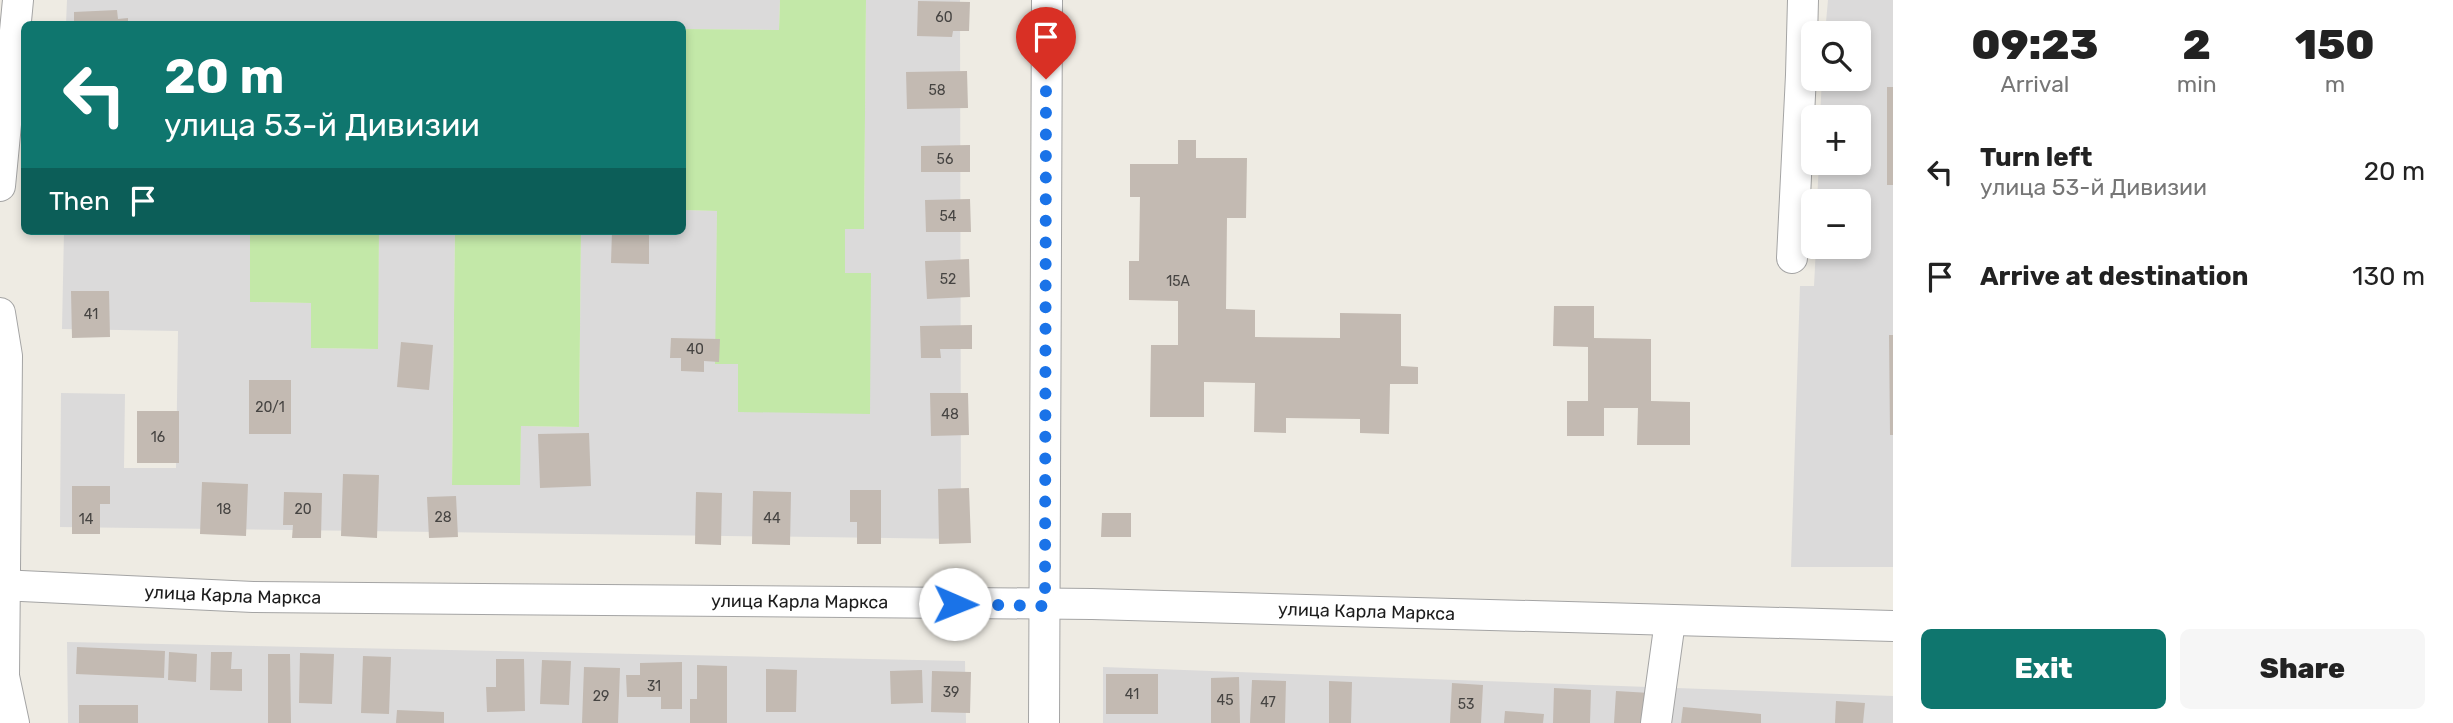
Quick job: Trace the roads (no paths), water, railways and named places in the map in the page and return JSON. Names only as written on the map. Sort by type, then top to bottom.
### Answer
[{"type":"street","points":[[0,187],[18,0]]},
{"type":"street","points":[[1044,723],[1047,0]]},
{"type":"street","points":[[1792,258],[1802,0]]},
{"type":"street","points":[[0,313],[8,356],[3,586],[4,676],[14,723]]},
{"type":"street","name":"улица Карла Маркса","points":[[3,586],[253,597],[1045,606],[1092,604],[1893,626]]},
{"type":"street","points":[[1656,723],[1670,621]]}]
